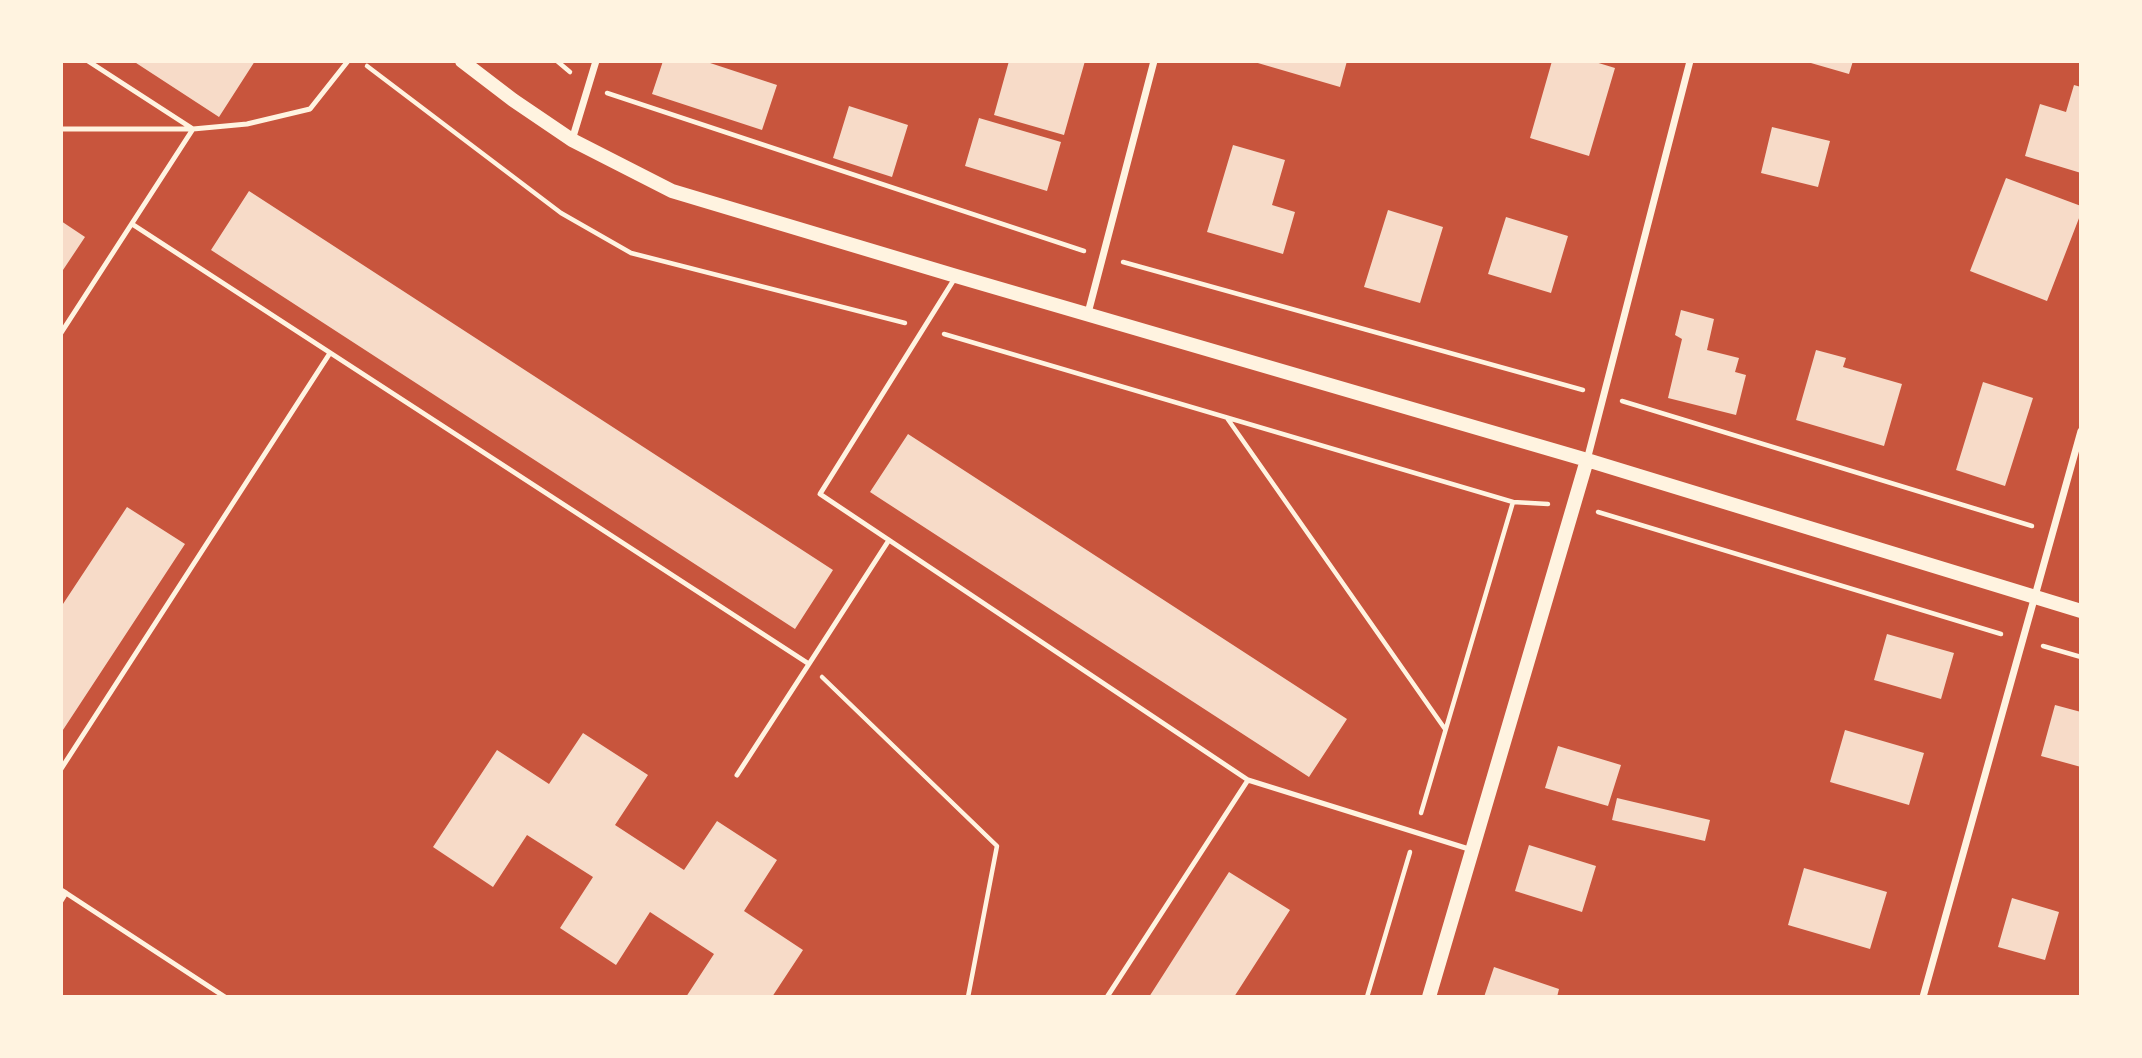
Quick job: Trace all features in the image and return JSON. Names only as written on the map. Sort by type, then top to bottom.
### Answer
[{"type":"main road","points":[[462,61],[572,140],[672,191],[1587,460],[2081,611]]},
{"type":"main road","points":[[1429,997],[1587,460]]},
{"type":"street","points":[[572,140],[596,61]]},
{"type":"street","points":[[1088,313],[1154,61]]},
{"type":"street","points":[[1587,460],[1690,61]]},
{"type":"street","points":[[1923,997],[2081,431]]},
{"type":"lane","points":[[88,61],[193,129]]},
{"type":"lane","points":[[61,129],[193,129],[247,124],[310,109],[348,61]]},
{"type":"lane","points":[[61,333],[193,129]]},
{"type":"lane","points":[[132,224],[809,664]]},
{"type":"lane","points":[[956,276],[820,494],[1248,780],[1472,850]]},
{"type":"lane","points":[[61,769],[330,353]]},
{"type":"lane","points":[[737,775],[889,540]]},
{"type":"lane","points":[[1107,997],[1248,780]]},
{"type":"lane","points":[[61,901],[64,892],[225,997]]},
{"type":"path","points":[[557,61],[588,87],[1104,257],[1604,396],[2052,532]]},
{"type":"path","points":[[1227,417],[1446,729]]},
{"type":"path","points":[[1367,997],[1513,502],[1574,505],[2081,657]]},
{"type":"path","points":[[809,664],[998,846],[968,997]]},
{"type":"building","points":[[133,61],[255,61],[219,117]]},
{"type":"building","points":[[663,61],[704,61],[777,85],[762,130],[652,94]]},
{"type":"building","points":[[1009,61],[1085,61],[1064,135],[994,115]]},
{"type":"building","points":[[1251,61],[1347,61],[1340,87]]},
{"type":"building","points":[[1552,61],[1592,61],[1615,68],[1589,156],[1530,138]]},
{"type":"building","points":[[1804,61],[1853,61],[1849,74]]},
{"type":"building","points":[[2074,85],[2081,87],[2081,173],[2025,156],[2040,104],[2066,112]]},
{"type":"building","points":[[849,106],[908,125],[892,177],[833,158]]},
{"type":"building","points":[[979,118],[1061,142],[1047,191],[965,166]]},
{"type":"building","points":[[1772,127],[1830,141],[1818,187],[1761,173]]},
{"type":"building","points":[[1233,145],[1285,160],[1272,205],[1295,212],[1283,254],[1207,232]]},
{"type":"building","points":[[2006,178],[2081,206],[2081,213],[2047,301],[1970,271]]},
{"type":"building","points":[[249,191],[833,570],[795,629],[211,250]]},
{"type":"building","points":[[1388,210],[1443,227],[1420,303],[1364,287]]},
{"type":"building","points":[[1506,217],[1568,236],[1551,293],[1488,274]]},
{"type":"building","points":[[61,221],[85,237],[61,273]]},
{"type":"building","points":[[1681,310],[1714,319],[1707,350],[1739,358],[1735,372],[1746,375],[1736,415],[1668,398],[1682,339],[1675,335]]},
{"type":"building","points":[[1816,350],[1846,358],[1843,367],[1902,384],[1884,446],[1796,420]]},
{"type":"building","points":[[1983,382],[2033,398],[2005,486],[1956,470]]},
{"type":"building","points":[[908,434],[1347,719],[1309,777],[870,492]]},
{"type":"building","points":[[127,507],[185,544],[61,733],[61,607]]},
{"type":"building","points":[[1887,634],[1954,653],[1941,699],[1874,680]]},
{"type":"building","points":[[2055,705],[2081,712],[2081,767],[2041,756]]},
{"type":"building","points":[[1845,730],[1924,753],[1909,805],[1830,782]]},
{"type":"building","points":[[583,733],[648,775],[615,825],[684,870],[717,821],[777,860],[744,911],[803,950],[772,997],[686,997],[714,954],[650,912],[616,965],[560,928],[593,877],[527,835],[493,887],[433,847],[497,750],[549,784]]},
{"type":"building","points":[[1558,746],[1621,765],[1608,806],[1545,788]]},
{"type":"building","points":[[1617,798],[1710,820],[1705,841],[1612,820]]},
{"type":"building","points":[[1529,845],[1596,866],[1582,912],[1515,891]]},
{"type":"building","points":[[1804,868],[1887,892],[1870,949],[1788,925]]},
{"type":"building","points":[[1229,872],[1290,910],[1234,997],[1149,997]]},
{"type":"building","points":[[2012,898],[2059,912],[2045,960],[1998,947]]},
{"type":"building","points":[[1494,967],[1559,989],[1557,997],[1484,997]]}]
